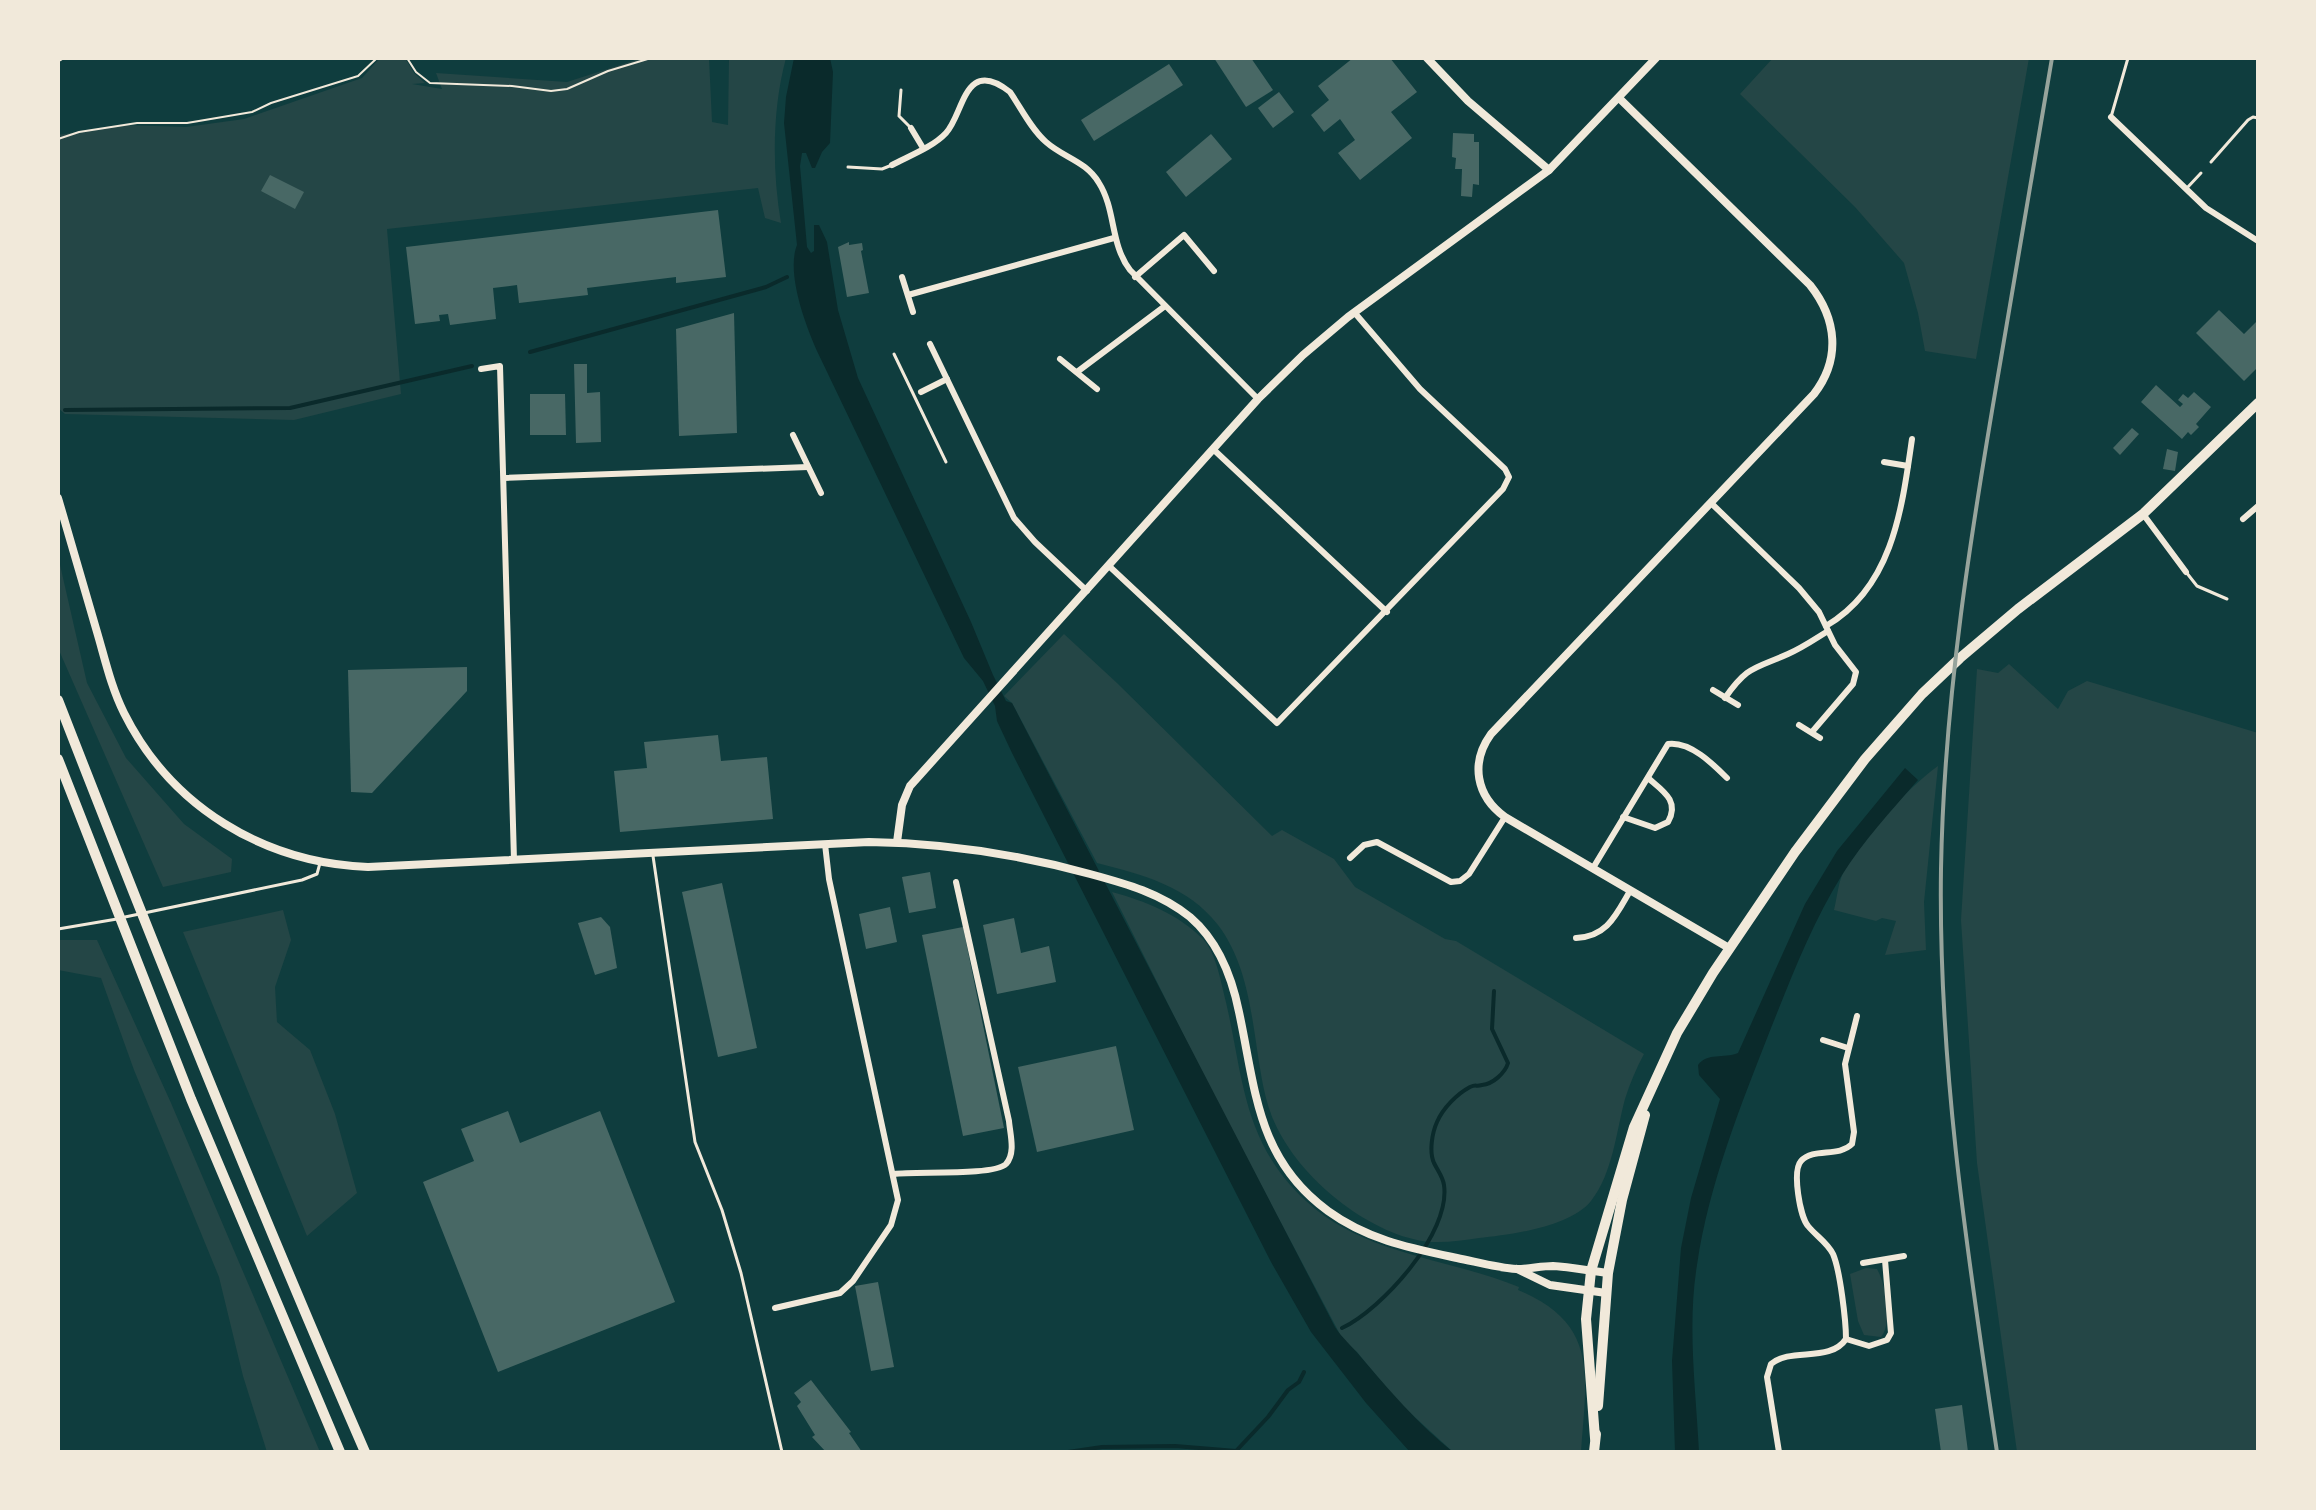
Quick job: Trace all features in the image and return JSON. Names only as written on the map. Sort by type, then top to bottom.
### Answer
[{"type":"main road","points":[[1595,1438],[1586,1319],[1591,1271],[1634,1127],[1677,1033],[1729,948],[1795,852],[1865,759],[1931,686],[1979,641],[2143,514],[2258,403]]},
{"type":"main road","points":[[58,700],[214,1090],[365,1452]]},
{"type":"main road","points":[[58,759],[191,1099],[340,1452]]},
{"type":"main road","points":[[1594,1452],[1608,1273],[1622,1200],[1649,1097]]},
{"type":"street","points":[[1427,58],[1468,101],[1549,170]]},
{"type":"street","points":[[897,842],[902,805],[910,786],[1258,399],[1354,312],[1549,170],[1656,58]]},
{"type":"street","points":[[892,165],[947,132],[962,98],[970,89],[981,83],[999,84],[1010,92],[1048,145],[1094,175],[1105,195],[1114,238],[1124,263],[1135,277],[1258,399]]},
{"type":"street","points":[[1619,98],[1810,285],[1824,305],[1831,325],[1834,340],[1831,357],[1819,387],[1485,743],[1478,762],[1479,780],[1490,804],[1505,817],[1729,948]]},
{"type":"street","points":[[2111,117],[2215,214],[2258,241]]},
{"type":"street","points":[[911,128],[923,148]]},
{"type":"street","points":[[1135,277],[1184,235],[1214,271]]},
{"type":"street","points":[[908,295],[1114,238]]},
{"type":"street","points":[[902,277],[913,312]]},
{"type":"street","points":[[1077,372],[1165,306]]},
{"type":"street","points":[[1109,566],[1277,723],[1387,612],[1503,489],[1509,477],[1505,469],[1404,374],[1354,312]]},
{"type":"street","points":[[930,344],[1014,518],[1087,591]]},
{"type":"street","points":[[1060,359],[1097,389]]},
{"type":"street","points":[[481,369],[500,366],[514,860]]},
{"type":"street","points":[[917,394],[947,379]]},
{"type":"street","points":[[793,435],[821,493]]},
{"type":"street","points":[[1725,698],[1750,670],[1789,654],[1854,605],[1883,562],[1898,520],[1912,439]]},
{"type":"street","points":[[1213,449],[1387,612]]},
{"type":"street","points":[[1884,462],[1908,466]]},
{"type":"street","points":[[504,478],[808,467]]},
{"type":"street","points":[[58,498],[111,682],[124,712],[147,751],[179,790],[212,817],[241,834],[271,848],[320,862],[368,867],[897,842],[970,848],[1043,861],[1123,883],[1155,894],[1191,918],[1223,962],[1239,1012],[1260,1118],[1282,1164],[1312,1198],[1344,1222],[1387,1243],[1516,1269],[1550,1285],[1606,1293]]},
{"type":"street","points":[[1711,503],[1799,588],[1819,612],[1837,648],[1856,672],[1849,689],[1812,732]]},
{"type":"street","points":[[2243,519],[2258,507]]},
{"type":"street","points":[[2143,514],[2186,572]]},
{"type":"street","points":[[1713,690],[1738,705]]},
{"type":"street","points":[[1799,725],[1820,738]]},
{"type":"street","points":[[1593,868],[1664,747],[1673,743],[1707,759],[1727,778]]},
{"type":"street","points":[[1623,817],[1655,828],[1668,822],[1673,810],[1670,798],[1648,778]]},
{"type":"street","points":[[1350,858],[1364,845],[1377,842],[1451,882],[1460,881],[1469,874],[1505,817]]},
{"type":"street","points":[[775,1308],[840,1293],[853,1281],[891,1225],[898,1200],[831,890],[825,844]]},
{"type":"street","points":[[894,1174],[993,1171],[1006,1163],[1010,1154],[1009,1121],[956,882]]},
{"type":"street","points":[[1576,938],[1593,935],[1610,926],[1630,891]]},
{"type":"street","points":[[1846,1339],[1835,1261],[1828,1246],[1803,1217],[1797,1174],[1799,1164],[1807,1157],[1841,1152],[1852,1144],[1854,1132],[1845,1064],[1857,1016]]},
{"type":"street","points":[[1823,1040],[1848,1048]]},
{"type":"street","points":[[1863,1263],[1904,1256]]},
{"type":"street","points":[[1846,1339],[1869,1346],[1883,1343],[1889,1337],[1892,1321],[1885,1260]]},
{"type":"street","points":[[1516,1269],[1552,1266],[1608,1273]]},
{"type":"street","points":[[1779,1452],[1767,1377],[1771,1364],[1780,1358],[1837,1349],[1846,1339]]},
{"type":"lane","points":[[2111,117],[2128,58]]},
{"type":"lane","points":[[901,90],[899,116],[911,128]]},
{"type":"lane","points":[[2211,162],[2248,120],[2258,118]]},
{"type":"lane","points":[[848,167],[882,169],[892,165]]},
{"type":"lane","points":[[2186,189],[2201,173]]},
{"type":"lane","points":[[894,354],[917,394],[946,462]]},
{"type":"lane","points":[[2186,572],[2197,586],[2227,599]]},
{"type":"lane","points":[[652,853],[695,1142],[722,1210],[741,1273],[782,1452]]},
{"type":"lane","points":[[58,929],[306,879],[317,874],[320,862]]},
{"type":"path","points":[[58,139],[79,132],[137,123],[187,123],[252,112],[348,80],[365,72],[377,58]]},
{"type":"path","points":[[407,58],[416,72],[430,83],[497,85],[551,91],[567,89],[608,71],[651,58]]},
{"type":"shaded area","points":[[380,58],[405,58],[425,83],[412,84],[442,89],[436,73],[567,82],[642,58],[709,58],[712,122],[728,125],[729,58],[786,58],[778,98],[775,140],[781,223],[765,218],[758,188],[387,229],[401,394],[294,420],[65,414],[58,408],[58,135],[123,125],[186,127],[244,119],[362,78]]},
{"type":"shaded area","points":[[794,58],[830,58],[833,72],[830,143],[815,168],[812,168],[806,153],[802,153],[800,166],[807,247],[811,253],[814,251],[814,225],[819,225],[827,242],[838,310],[858,378],[993,675],[1006,701],[1012,703],[1335,1327],[1404,1406],[1453,1452],[1410,1452],[1366,1403],[1311,1332],[1271,1262],[1012,753],[983,681],[964,658],[817,351],[795,284],[794,256],[797,245],[784,123]]},
{"type":"shaded area","points":[[1773,58],[2029,58],[1976,359],[1925,351],[1904,263],[1855,207],[1740,94]]},
{"type":"shaded area","points":[[58,556],[87,683],[126,758],[184,824],[232,859],[231,872],[163,887],[58,648]]},
{"type":"shaded area","points":[[1064,634],[1272,836],[1282,830],[1334,859],[1355,887],[1445,939],[1456,941],[1644,1054],[1625,1099],[1604,1178],[1591,1201],[1569,1217],[1523,1232],[1454,1241],[1421,1241],[1389,1231],[1366,1219],[1343,1204],[1303,1166],[1274,1121],[1261,1076],[1246,987],[1230,944],[1218,925],[1179,891],[1097,863],[1012,703],[1004,696]]},
{"type":"shaded area","points":[[2009,664],[2058,709],[2068,691],[2087,681],[2258,733],[2258,1452],[2017,1452],[1977,1163],[1961,920],[1977,669],[1998,673]]},
{"type":"shaded area","points":[[1938,766],[1924,902],[1926,950],[1885,955],[1896,921],[1882,918],[1876,921],[1834,910],[1840,882],[1851,859],[1873,830],[1912,788]]},
{"type":"shaded area","points":[[1905,768],[1918,780],[1859,850],[1821,912],[1787,989],[1727,1145],[1702,1234],[1694,1288],[1693,1358],[1699,1452],[1675,1452],[1672,1361],[1681,1248],[1691,1198],[1720,1099],[1699,1075],[1698,1065],[1706,1058],[1738,1053],[1805,904],[1837,851]]},
{"type":"shaded area","points":[[1112,892],[1149,904],[1172,916],[1207,944],[1218,970],[1247,1103],[1256,1128],[1284,1177],[1306,1201],[1329,1219],[1380,1244],[1519,1287],[1518,1290],[1563,1319],[1575,1336],[1585,1377],[1581,1452],[1453,1452],[1396,1400],[1357,1352],[1343,1340],[1216,1100]]},
{"type":"shaded area","points":[[283,910],[291,940],[275,987],[277,1022],[310,1050],[335,1114],[357,1193],[307,1236],[183,932]]},
{"type":"shaded area","points":[[58,940],[97,940],[171,1103],[320,1452],[267,1452],[243,1376],[219,1277],[134,1070],[101,978],[58,970]]},
{"type":"shaded area","points":[[1866,1268],[1877,1269],[1883,1284],[1887,1322],[1881,1337],[1864,1335],[1858,1321],[1850,1274]]},
{"type":"building","points":[[1214,58],[1251,58],[1273,90],[1246,107]]},
{"type":"building","points":[[1353,58],[1390,58],[1417,92],[1391,112],[1412,138],[1360,180],[1338,153],[1355,140],[1340,119],[1324,132],[1311,115],[1329,100],[1318,86]]},
{"type":"building","points":[[1169,64],[1183,85],[1094,141],[1081,120]]},
{"type":"building","points":[[1279,92],[1294,112],[1273,128],[1258,108]]},
{"type":"building","points":[[1453,133],[1474,134],[1474,142],[1479,142],[1479,185],[1473,184],[1472,197],[1461,196],[1462,169],[1455,169],[1456,158],[1452,157]]},
{"type":"building","points":[[1211,134],[1232,159],[1186,197],[1166,172]]},
{"type":"building","points":[[270,175],[304,192],[295,209],[261,191]]},
{"type":"building","points":[[718,210],[726,277],[676,283],[676,277],[587,288],[588,295],[519,303],[517,285],[493,288],[496,319],[450,325],[448,314],[439,315],[440,321],[415,324],[406,247]]},
{"type":"building","points":[[849,242],[849,245],[862,243],[869,293],[847,297],[838,247]]},
{"type":"building","points":[[2219,310],[2244,334],[2258,320],[2258,367],[2244,381],[2196,333]]},
{"type":"building","points":[[734,313],[737,433],[679,436],[676,329]]},
{"type":"building","points":[[574,364],[587,364],[587,393],[600,392],[601,442],[576,443]]},
{"type":"building","points":[[2156,385],[2180,407],[2183,404],[2178,400],[2183,394],[2188,398],[2194,392],[2211,407],[2191,435],[2188,432],[2182,439],[2141,402]]},
{"type":"building","points":[[530,394],[565,394],[566,435],[530,435]]},
{"type":"building","points":[[2132,428],[2139,434],[2120,455],[2113,448]]},
{"type":"building","points":[[2167,449],[2178,452],[2175,471],[2163,469]]},
{"type":"building","points":[[467,667],[467,691],[372,793],[351,792],[348,670]]},
{"type":"building","points":[[718,735],[721,761],[767,757],[773,819],[620,832],[614,771],[647,768],[644,742]]},
{"type":"building","points":[[930,872],[936,908],[909,913],[902,877]]},
{"type":"building","points":[[722,883],[757,1048],[718,1057],[682,892]]},
{"type":"building","points":[[890,907],[897,942],[866,949],[859,914]]},
{"type":"building","points":[[601,917],[610,927],[617,968],[595,975],[578,923]]},
{"type":"building","points":[[1014,918],[1021,953],[1049,946],[1056,982],[997,994],[983,925]]},
{"type":"building","points":[[963,927],[1004,1128],[963,1136],[922,935]]},
{"type":"building","points":[[1116,1046],[1134,1130],[1037,1152],[1018,1067]]},
{"type":"building","points":[[508,1111],[520,1143],[600,1111],[675,1302],[498,1372],[423,1182],[474,1161],[461,1129]]},
{"type":"building","points":[[878,1282],[894,1367],[871,1371],[855,1286]]},
{"type":"building","points":[[811,1380],[851,1432],[862,1452],[826,1452],[812,1437],[815,1435],[797,1406],[801,1402],[794,1393]]},
{"type":"building","points":[[1962,1405],[1968,1452],[1941,1452],[1935,1409]]},
{"type":"waterway","points":[[530,352],[766,287],[787,277]]},
{"type":"waterway","points":[[65,410],[290,408],[472,366]]},
{"type":"waterway","points":[[1342,1328],[1394,1287],[1411,1267],[1437,1225],[1444,1185],[1432,1154],[1437,1122],[1460,1093],[1494,1080],[1508,1063],[1492,1029],[1494,991]]},
{"type":"waterway","points":[[1068,1452],[1102,1447],[1175,1446],[1236,1451],[1288,1390],[1299,1382],[1304,1372]]},
{"type":"railway","points":[[1997,1452],[1966,1234],[1950,1089],[1941,943],[1943,805],[1953,679],[1969,553],[2052,58]]}]
